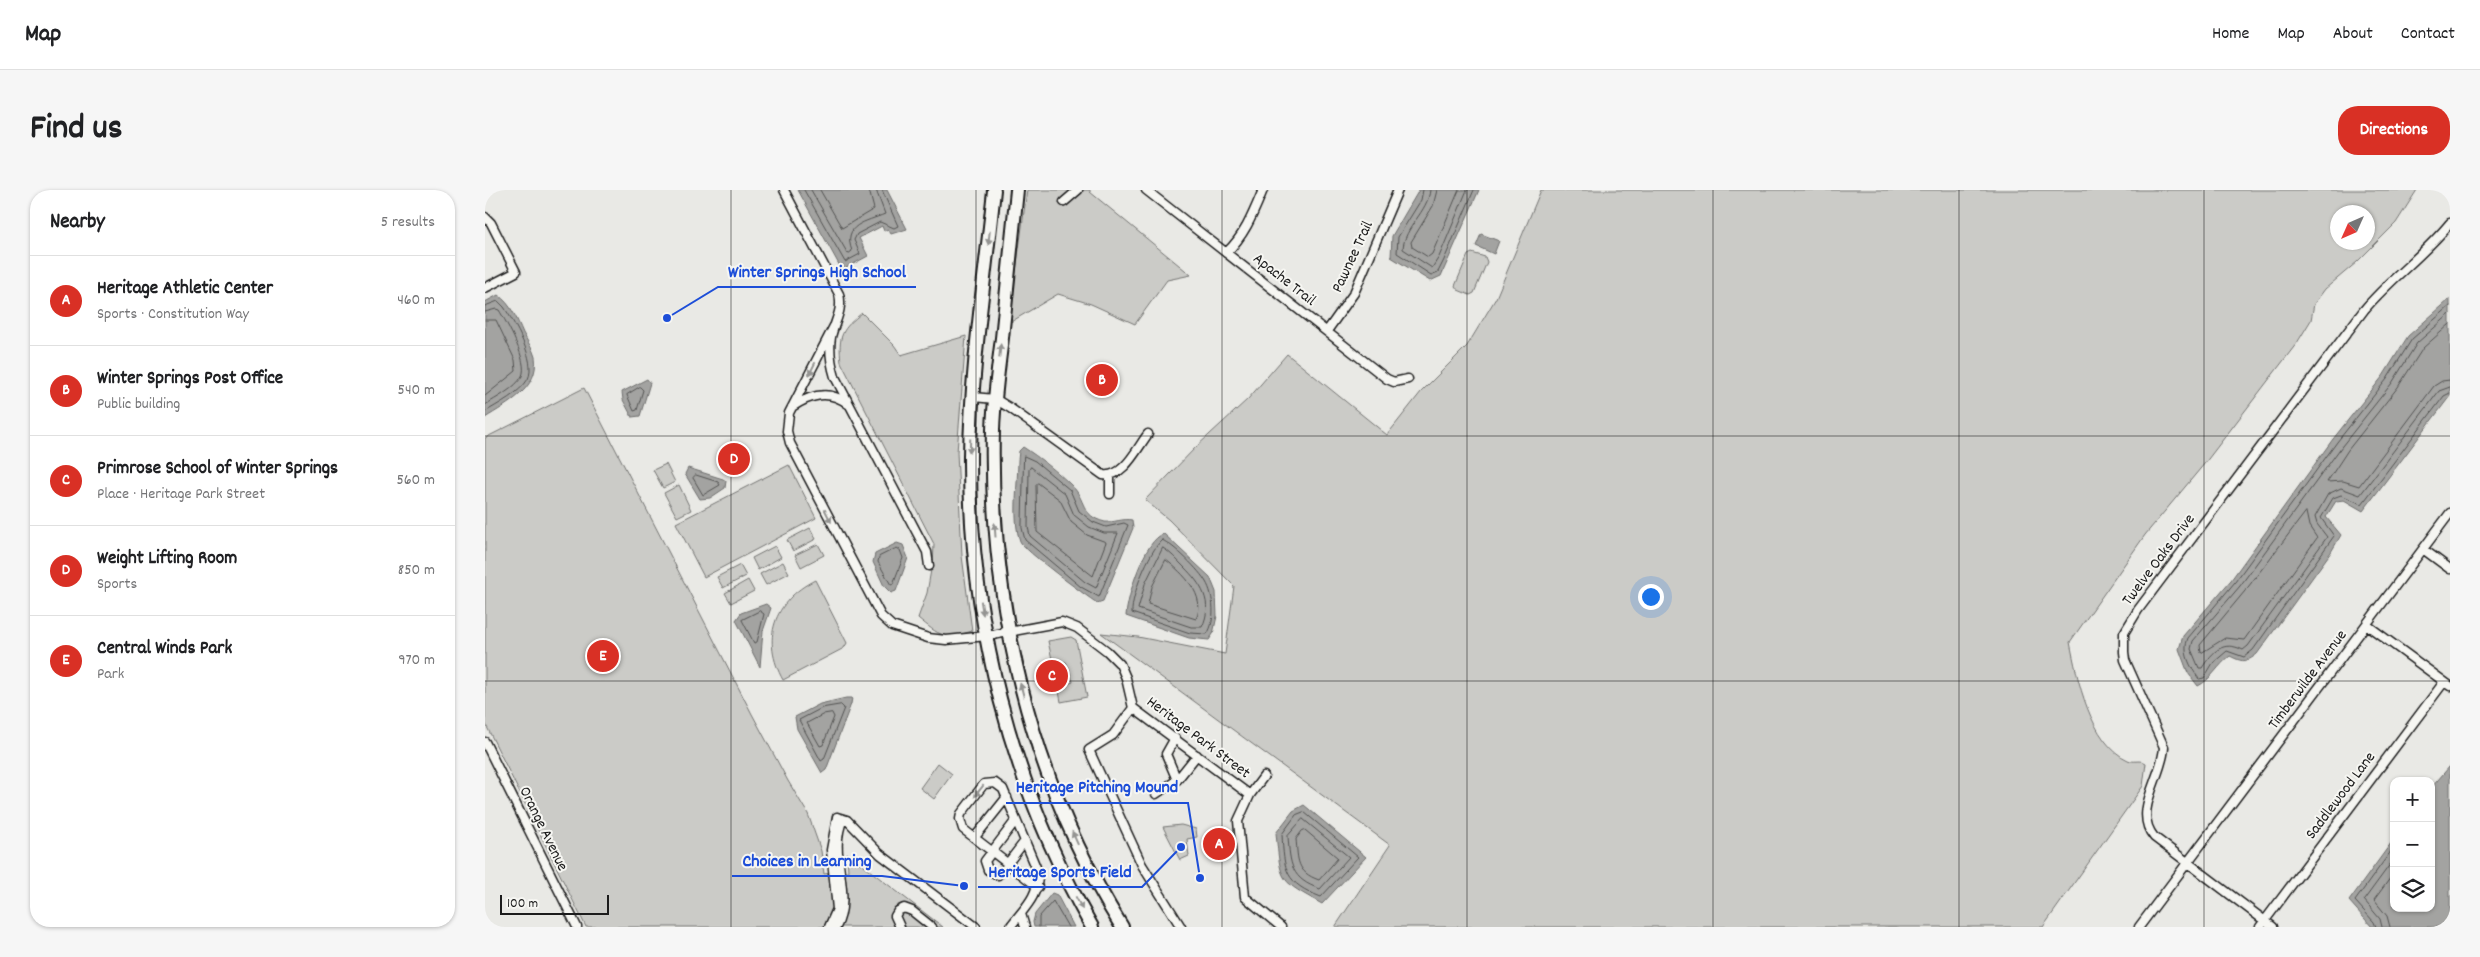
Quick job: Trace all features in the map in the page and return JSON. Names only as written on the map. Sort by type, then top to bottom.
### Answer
[{"type":"main road","points":[[994,190],[973,397],[970,456],[977,578],[987,636],[1012,746],[1021,773],[1056,857],[1092,927]]},
{"type":"main road","points":[[1017,190],[995,399],[993,455],[994,515],[999,574],[1009,632],[1030,719],[1055,792],[1083,854],[1122,927]]},
{"type":"street","points":[[784,190],[839,294],[841,312],[834,326],[830,347],[831,364],[851,407],[927,552],[929,566]]},
{"type":"street","points":[[1064,202],[1078,190]]},
{"type":"street","name":"Apache Trail","points":[[1146,190],[1387,379],[1394,382],[1409,379]]},
{"type":"street","points":[[1226,253],[1238,242],[1247,227],[1263,190]]},
{"type":"street","name":"Pawnee Trail","points":[[1327,331],[1354,293],[1398,190]]},
{"type":"street","points":[[485,217],[491,223],[516,272],[485,288]]},
{"type":"street","name":"Twelve Oaks Drive","points":[[2273,927],[2262,924],[2148,830],[2145,813],[2163,758],[2163,747],[2125,660],[2124,633],[2138,610],[2364,310],[2380,291],[2430,246],[2450,223]]},
{"type":"street","name":"Heritage Park Street","points":[[834,326],[787,421],[790,443],[881,616],[892,626],[928,638],[946,640],[987,636],[1062,622],[1077,628],[1107,651],[1120,664],[1126,678],[1133,708],[1251,795]]},
{"type":"street","points":[[792,408],[813,396],[824,394],[834,396],[851,407]]},
{"type":"street","points":[[973,397],[995,399],[1095,471],[1110,476],[1125,466],[1148,434]]},
{"type":"street","points":[[1110,476],[1110,494]]},
{"type":"street","name":"Timberwilde Avenue","points":[[2141,924],[2450,513]]},
{"type":"street","points":[[2423,549],[2450,569]]},
{"type":"street","points":[[2367,625],[2447,684]]},
{"type":"street","name":"Saddlewood Lane","points":[[2262,924],[2447,684]]},
{"type":"street","points":[[1133,708],[1113,734],[1089,750],[1142,865],[1181,927]]},
{"type":"street","points":[[1175,738],[1166,754],[1177,780]]},
{"type":"street","name":"Orange Avenue","points":[[485,742],[577,927]]},
{"type":"street","points":[[1156,794],[1177,780],[1197,755]]},
{"type":"street","points":[[1264,776],[1251,795],[1238,821],[1245,897],[1281,927]]},
{"type":"street","points":[[1010,927],[1039,887],[1038,872],[1003,789],[995,783],[984,784],[960,819],[963,829],[1039,887]]},
{"type":"street","points":[[975,837],[1007,797]]},
{"type":"street","points":[[829,927],[837,909],[831,850],[840,818]]},
{"type":"street","points":[[836,927],[843,906],[837,845],[840,818]]},
{"type":"street","points":[[840,818],[880,854],[976,927]]},
{"type":"street","points":[[1016,820],[991,850],[985,864],[992,873],[1002,873],[1025,841]]},
{"type":"street","points":[[900,927],[895,916],[904,908],[912,911],[931,927]]},
{"type":"street","points":[[1021,914],[1025,927]]},
{"type":"street","points":[[2141,924],[2151,927]]},
{"type":"shaded area","points":[[1027,190],[1072,190],[1059,202],[1064,208],[1083,190],[1090,190],[1090,192],[1191,275],[1167,280],[1135,324],[1091,304],[1058,294],[1009,323]]},
{"type":"shaded area","points":[[1541,190],[2417,190],[2396,223],[2375,244],[2375,205],[2330,205],[2330,250],[2369,250],[2325,289],[2314,304],[2311,320],[2297,343],[2205,463],[2145,535],[2070,642],[2081,691],[2095,725],[2115,752],[2128,760],[2146,763],[2143,786],[2043,927],[1335,927],[1390,845],[1101,633],[1138,637],[1225,654],[1234,586],[1169,520],[1145,500],[1196,447],[1248,399],[1287,354],[1387,435],[1421,392],[1467,346],[1496,298]]},
{"type":"shaded area","points":[[1472,253],[1485,257],[1487,262],[1474,293],[1470,295],[1458,290],[1455,286],[1468,255]]},
{"type":"shaded area","points":[[862,313],[894,345],[901,355],[966,336],[957,452],[962,556],[972,631],[963,634],[943,635],[918,618],[927,593],[931,570],[933,569],[934,544],[841,362],[840,345],[843,333]]},
{"type":"shaded area","points":[[584,388],[752,714],[808,814],[821,851],[824,874],[848,871],[847,853],[943,927],[586,927],[485,723],[485,438]]},
{"type":"shaded area","points":[[666,464],[675,482],[663,488],[653,470]]},
{"type":"shaded area","points":[[789,465],[816,518],[704,577],[676,523]]},
{"type":"shaded area","points":[[679,485],[691,510],[677,517],[664,493]]},
{"type":"shaded area","points":[[810,528],[816,539],[793,551],[787,540]]},
{"type":"shaded area","points":[[818,544],[824,555],[801,567],[795,555]]},
{"type":"shaded area","points":[[775,546],[781,557],[758,570],[752,558]]},
{"type":"shaded area","points":[[783,562],[789,573],[766,585],[760,574]]},
{"type":"shaded area","points":[[740,565],[746,576],[723,588],[717,577]]},
{"type":"shaded area","points":[[748,580],[754,591],[731,603],[725,593]]},
{"type":"shaded area","points":[[815,580],[847,643],[844,648],[783,680],[776,665],[773,650],[772,636],[775,623],[789,599]]},
{"type":"shaded area","points":[[1071,637],[1076,640],[1087,697],[1061,702],[1058,686],[1073,682],[1066,662],[1053,664],[1048,641]]},
{"type":"shaded area","points":[[938,763],[952,774],[934,799],[920,788]]},
{"type":"shaded area","points":[[1181,825],[1196,829],[1197,837],[1187,839],[1189,856],[1180,860],[1163,827]]},
{"type":"water","points":[[798,190],[887,190],[907,229],[891,234],[888,229],[884,231],[882,226],[859,238],[868,256],[842,270]]},
{"type":"water","points":[[1419,190],[1479,190],[1441,276],[1430,281],[1391,257],[1392,236]]},
{"type":"water","points":[[1481,234],[1499,241],[1494,254],[1476,246]]},
{"type":"water","points":[[498,295],[507,303],[516,317],[534,354],[535,368],[532,378],[520,394],[485,418],[485,302]]},
{"type":"water","points":[[2450,299],[2450,396],[2363,511],[2344,500],[2336,501],[2326,517],[2341,535],[2331,552],[2257,654],[2244,661],[2230,656],[2207,680],[2198,686],[2188,673],[2179,649],[2183,636],[2231,580],[2333,439],[2383,376],[2408,336]]},
{"type":"water","points":[[647,379],[650,383],[640,416],[632,417],[623,400],[622,392]]},
{"type":"water","points":[[1023,447],[1072,486],[1091,516],[1105,522],[1132,520],[1133,528],[1103,601],[1097,603],[1080,591],[1020,541],[1016,523],[1016,501],[1019,451]]},
{"type":"water","points":[[688,468],[723,479],[726,481],[725,488],[710,498],[700,499],[685,474]]},
{"type":"water","points":[[1164,534],[1210,577],[1216,592],[1217,616],[1213,634],[1209,640],[1189,638],[1126,616],[1138,569],[1150,546],[1157,538]]},
{"type":"water","points":[[897,543],[903,545],[908,558],[896,591],[891,593],[884,586],[873,562],[875,554]]},
{"type":"water","points":[[766,604],[771,608],[763,631],[760,667],[736,620],[741,613]]},
{"type":"water","points":[[852,698],[851,704],[826,770],[822,773],[797,729],[795,717],[820,704]]},
{"type":"water","points":[[2450,766],[2450,927],[2372,927],[2349,901],[2390,845],[2390,912],[2435,912],[2435,783]]},
{"type":"water","points":[[1304,805],[1366,857],[1322,904],[1290,884],[1281,871],[1279,862],[1276,833],[1293,811]]},
{"type":"water","points":[[1052,893],[1057,895],[1074,927],[1034,927],[1035,914]]},
{"type":"place","name":"Winter Springs High School","points":[[667,318]]},
{"type":"place","name":"Winter Springs Post Office","points":[[1102,380]]},
{"type":"place","name":"Weight Lifting Room","points":[[734,459]]},
{"type":"place","name":"Central Winds Park","points":[[603,656]]},
{"type":"place","name":"Primrose School of Winter Springs","points":[[1052,676]]},
{"type":"place","name":"Heritage Athletic Center","points":[[1219,844]]},
{"type":"place","name":"Heritage Sports Field","points":[[1181,847]]},
{"type":"place","name":"Heritage Pitching Mound","points":[[1200,878]]},
{"type":"place","name":"Choices in Learning","points":[[964,886]]}]
